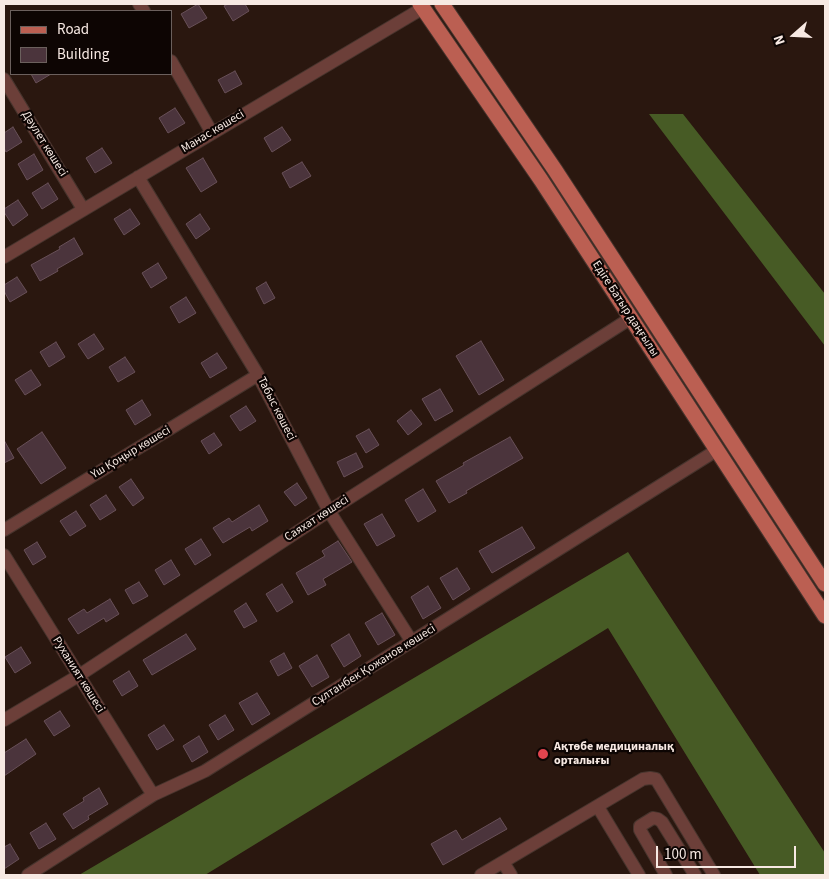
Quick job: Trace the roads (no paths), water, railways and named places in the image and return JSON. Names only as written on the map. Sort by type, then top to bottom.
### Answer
[{"type":"main road","name":"Едіге Батыр даңғылы","points":[[442,4],[556,170],[825,584]]},
{"type":"main road","name":"Едіге Батыр даңғылы","points":[[422,6],[541,180],[825,616]]},
{"type":"street","name":"Манас көшесі","points":[[4,257],[422,6]]},
{"type":"street","points":[[172,63],[212,133]]},
{"type":"street","name":"Дәулет көшесі","points":[[4,80],[83,210]]},
{"type":"street","name":"Табыс көшесі","points":[[138,177],[258,375],[329,511],[412,642]]},
{"type":"street","name":"Саяхат көшесі","points":[[4,720],[78,676],[329,511],[631,318]]},
{"type":"street","name":"Үш Қоңыр көшесі","points":[[4,530],[258,375]]},
{"type":"street","name":"Сұлтанбек Қожанов көшесі","points":[[28,875],[153,795],[205,771],[717,450]]},
{"type":"street","name":"Руханият көшесі","points":[[4,555],[153,795]]},
{"type":"street","points":[[480,875],[643,779],[650,778],[656,779],[714,875]]},
{"type":"street","points":[[598,807],[639,875]]},
{"type":"street","points":[[666,875],[640,830],[640,826],[654,818],[662,822],[695,875]]},
{"type":"street","points":[[503,862],[510,875]]},
{"type":"place","name":"Ақтөбе медициналық орталығы","points":[[543,754]]}]
